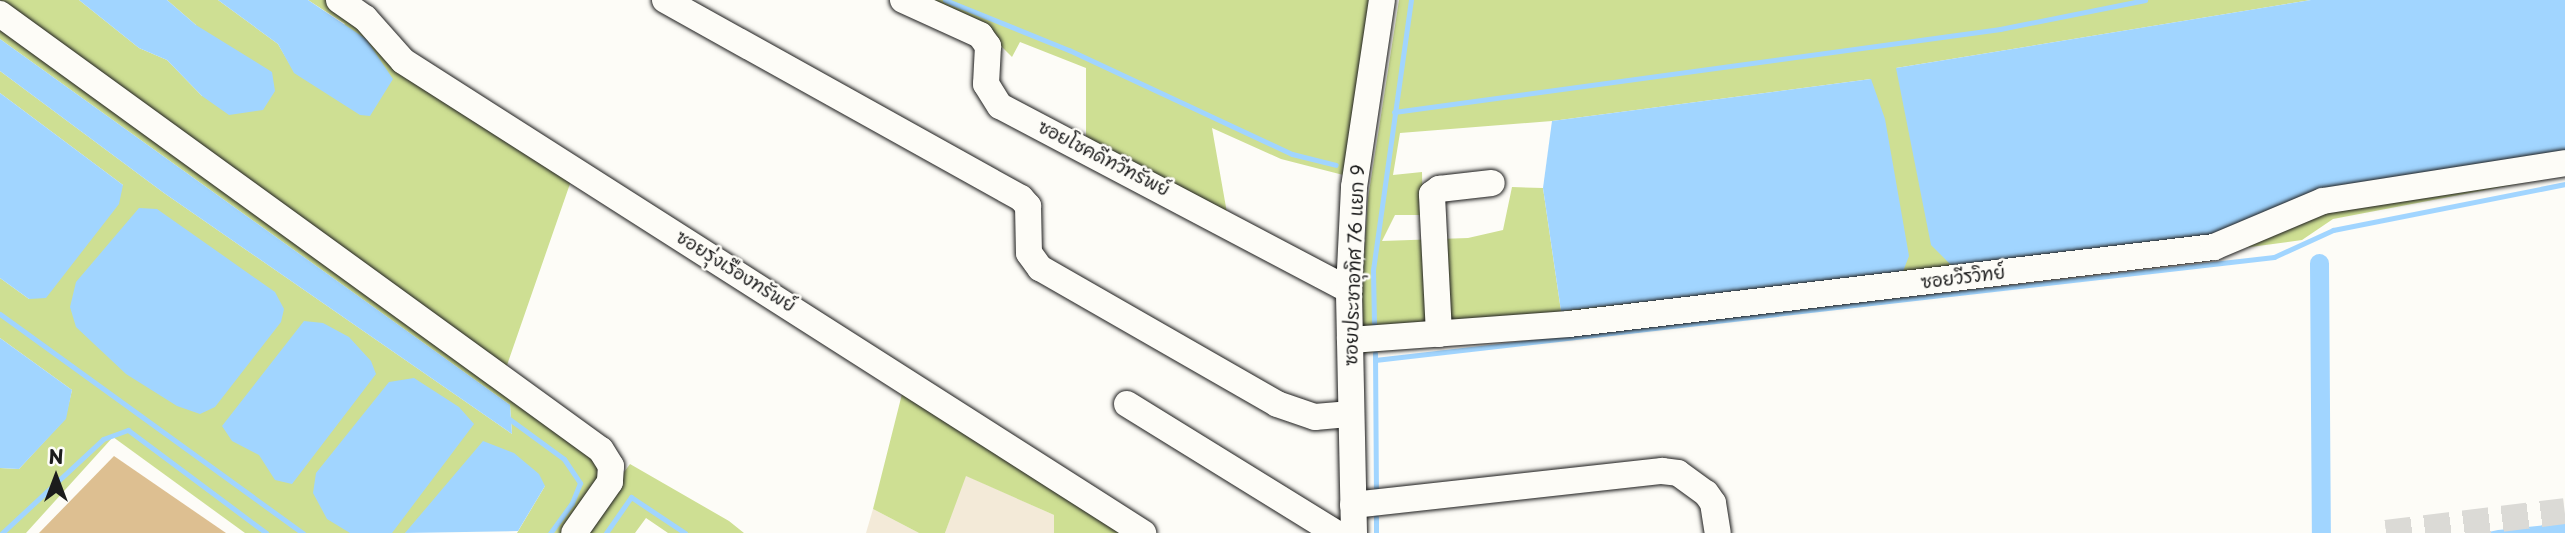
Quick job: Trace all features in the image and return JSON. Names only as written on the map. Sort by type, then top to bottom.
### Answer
[{"type":"street","name":"ซอยรุ่งเรืองทรัพย์","points":[[339,0],[365,18],[404,61],[1143,533]]},
{"type":"street","points":[[665,0],[1021,198],[1028,206],[1029,253],[1041,268],[1278,404],[1315,416],[1351,414]]},
{"type":"street","name":"ซอยโชคดีทวีทรัพย์","points":[[904,0],[980,35],[988,46],[986,84],[1000,106],[1349,290]]},
{"type":"street","name":"ซอยประชาอุทิศ 76 แยก 9","points":[[1354,533],[1349,290],[1357,152],[1382,0]]},
{"type":"street","points":[[0,14],[601,450],[611,466],[610,482],[574,533]]},
{"type":"street","name":"ซอยวีรวิทย์","points":[[1350,340],[1569,324],[2214,247],[2323,201],[2565,163]]},
{"type":"street","points":[[1439,334],[1433,194],[1439,188],[1492,183]]},
{"type":"street","points":[[1128,404],[1336,533]]},
{"type":"street","points":[[1353,505],[1662,471],[1678,473],[1706,493],[1713,503],[1718,533]]},
{"type":"shaded area","points":[[965,475],[1054,515],[1054,533],[945,533]]},
{"type":"shaded area","points":[[873,509],[919,533],[866,533]]},
{"type":"green space","points":[[0,0],[79,0],[139,48],[167,60],[202,96],[196,25],[167,0],[218,0],[278,44],[295,73],[345,24],[308,0],[332,0],[572,178],[506,368]]},
{"type":"green space","points":[[921,0],[1378,0],[1351,177],[1281,159],[1212,128],[1227,213],[1086,140],[1086,68],[1020,42],[1012,57],[996,41]]},
{"type":"green space","points":[[1399,0],[2311,0],[1896,68],[2264,214],[2565,175],[2333,219],[2302,240],[1877,297],[1364,353],[1362,289],[1368,198]],"holes":[[[1871,79],[1561,311],[1543,188],[1512,187],[1503,230],[1468,238],[1382,241],[1395,215],[1423,215],[1422,172],[1393,175],[1400,133],[1552,121]]]},
{"type":"green space","points":[[0,20],[605,466],[567,533],[517,533],[545,486],[405,533],[245,533],[113,437],[26,533],[0,533],[0,468],[19,469],[65,419],[72,390],[0,338],[0,278],[29,299],[123,185],[0,93],[0,71],[164,193],[512,434],[510,405],[0,39]]},
{"type":"green space","points":[[903,390],[1130,533],[1054,533],[1054,515],[966,476],[945,533],[919,533],[873,509]]},
{"type":"green space","points":[[630,464],[729,521],[744,533],[668,533],[646,518],[635,533],[580,533]]},
{"type":"water","points":[[79,0],[167,0],[196,25],[272,72],[275,91],[263,110],[229,115],[202,96],[167,60],[139,48]]},
{"type":"water","points":[[218,0],[308,0],[366,39],[393,79],[370,116],[360,115],[294,73],[278,44]]},
{"type":"water","points":[[2311,0],[2565,0],[2565,151],[2229,233],[1952,266],[1931,245],[1896,68]]},
{"type":"water","points":[[0,39],[510,405],[512,434],[164,193],[0,71]]},
{"type":"water","points":[[1871,79],[1885,119],[1909,256],[1902,274],[1561,311],[1543,188],[1552,121]]},
{"type":"water","points":[[0,93],[123,185],[119,204],[46,298],[29,299],[0,278]]},
{"type":"water","points":[[139,208],[157,209],[275,292],[284,309],[281,322],[215,407],[200,414],[177,406],[126,374],[76,327],[70,307],[76,282]]},
{"type":"water","points":[[304,321],[323,323],[349,337],[371,361],[376,374],[292,484],[275,480],[259,455],[232,441],[222,426]]},
{"type":"water","points":[[0,338],[72,390],[66,419],[19,469],[0,468]]},
{"type":"water","points":[[414,378],[459,407],[474,424],[392,533],[350,533],[327,519],[313,493],[316,473],[389,382]]},
{"type":"water","points":[[483,441],[514,453],[539,474],[545,486],[518,531],[405,533]]},
{"type":"water","points":[[2565,523],[2565,533],[2484,533],[2498,530]]},
{"type":"building","points":[[114,456],[226,533],[39,533]]},
{"type":"waterway","points":[[945,0],[1069,50],[1292,154],[1336,165]]},
{"type":"waterway","points":[[1374,323],[1373,270],[1411,0]]},
{"type":"waterway","points":[[1394,112],[2000,29],[2145,0]]},
{"type":"waterway","points":[[1375,360],[2274,257],[2333,230],[2565,184]]},
{"type":"waterway","points":[[2319,263],[2321,533]]},
{"type":"waterway","points":[[0,314],[303,533]]},
{"type":"waterway","points":[[1375,353],[1376,487]]},
{"type":"waterway","points":[[508,418],[564,459],[580,483],[572,503],[550,533]]},
{"type":"waterway","points":[[2,533],[103,439],[128,430],[266,533]]},
{"type":"waterway","points":[[606,533],[631,497],[685,533]]},
{"type":"waterway","points":[[1376,517],[1376,533]]},
{"type":"tunnel","points":[[2386,533],[2565,511]]}]
